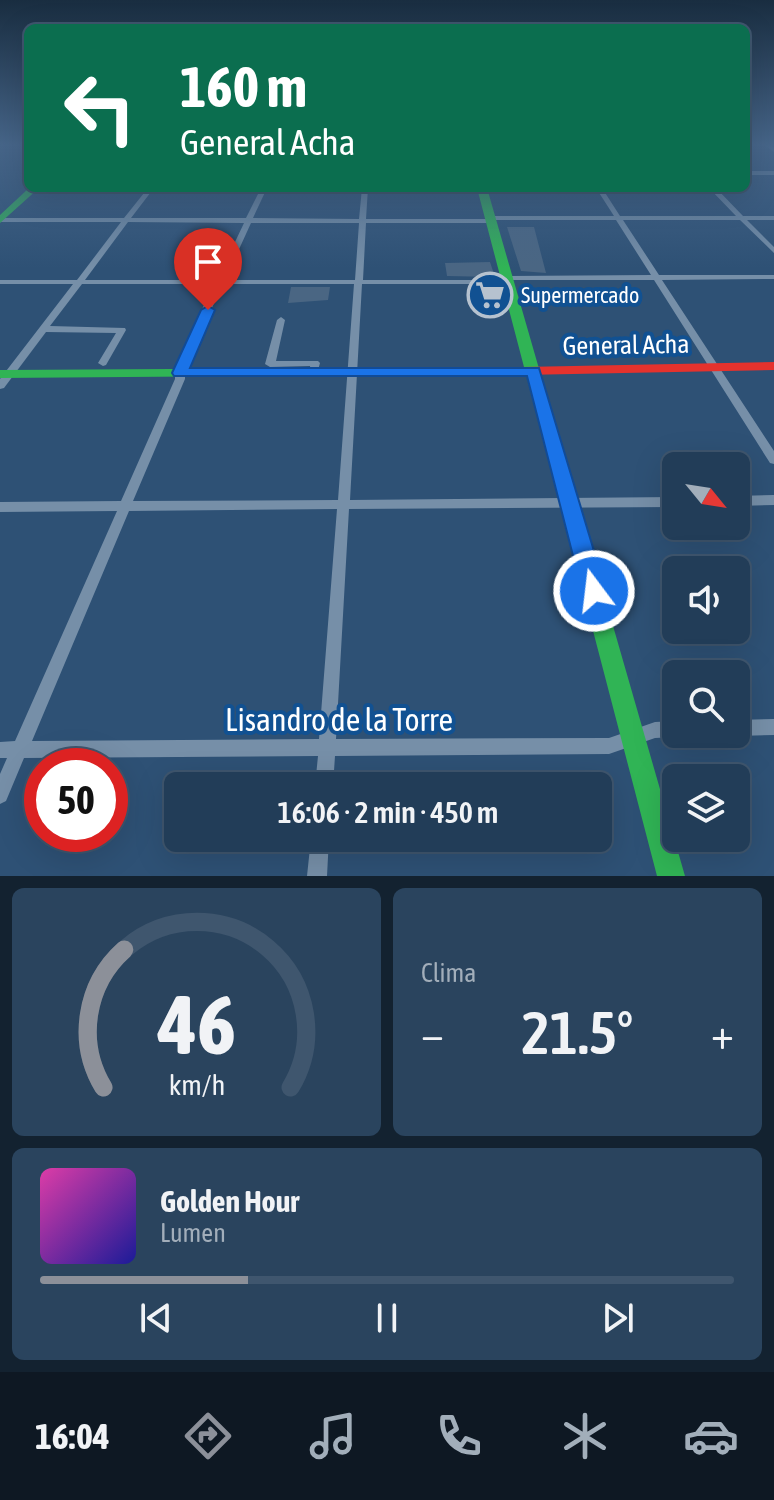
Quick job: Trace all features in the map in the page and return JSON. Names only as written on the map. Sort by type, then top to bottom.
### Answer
[{"type":"main road","points":[[0,220],[30,192]]},
{"type":"main road","points":[[483,192],[671,876]]},
{"type":"main road","name":"General Acha","points":[[3,378],[774,366]]},
{"type":"street","points":[[3,378],[148,192]]},
{"type":"street","points":[[0,795],[180,373],[262,192]]},
{"type":"street","points":[[326,772],[346,506],[365,192]]},
{"type":"street","points":[[602,192],[774,460]]},
{"type":"street","points":[[716,192],[774,251]]},
{"type":"street","points":[[0,220],[774,218]]},
{"type":"street","points":[[0,282],[774,277]]},
{"type":"street","points":[[281,320],[270,364],[315,363],[314,372]]},
{"type":"street","points":[[43,329],[122,330],[103,363]]},
{"type":"street","points":[[750,501],[774,500]]},
{"type":"street","points":[[0,507],[662,502]]},
{"type":"street","points":[[750,728],[774,727]]},
{"type":"street","name":"Lisandro de la Torre","points":[[0,750],[609,746],[662,730]]},
{"type":"street","points":[[317,876],[319,852]]},
{"type":"building","points":[[507,227],[534,227],[546,273],[521,271]]},
{"type":"building","points":[[490,262],[495,277],[447,276],[445,263]]},
{"type":"building","points":[[291,287],[330,287],[328,300],[288,303]]},
{"type":"traffic: fast","points":[[0,220],[30,192]]},
{"type":"traffic: fast","points":[[483,192],[671,876]]},
{"type":"traffic: fast","points":[[0,374],[522,371]]},
{"type":"traffic: jam","points":[[522,371],[774,366]]},
{"type":"place","name":"Supermercado","points":[[490,295]]},
{"type":"route","points":[[208,310],[180,366],[180,373],[533,371],[594,591]]}]
